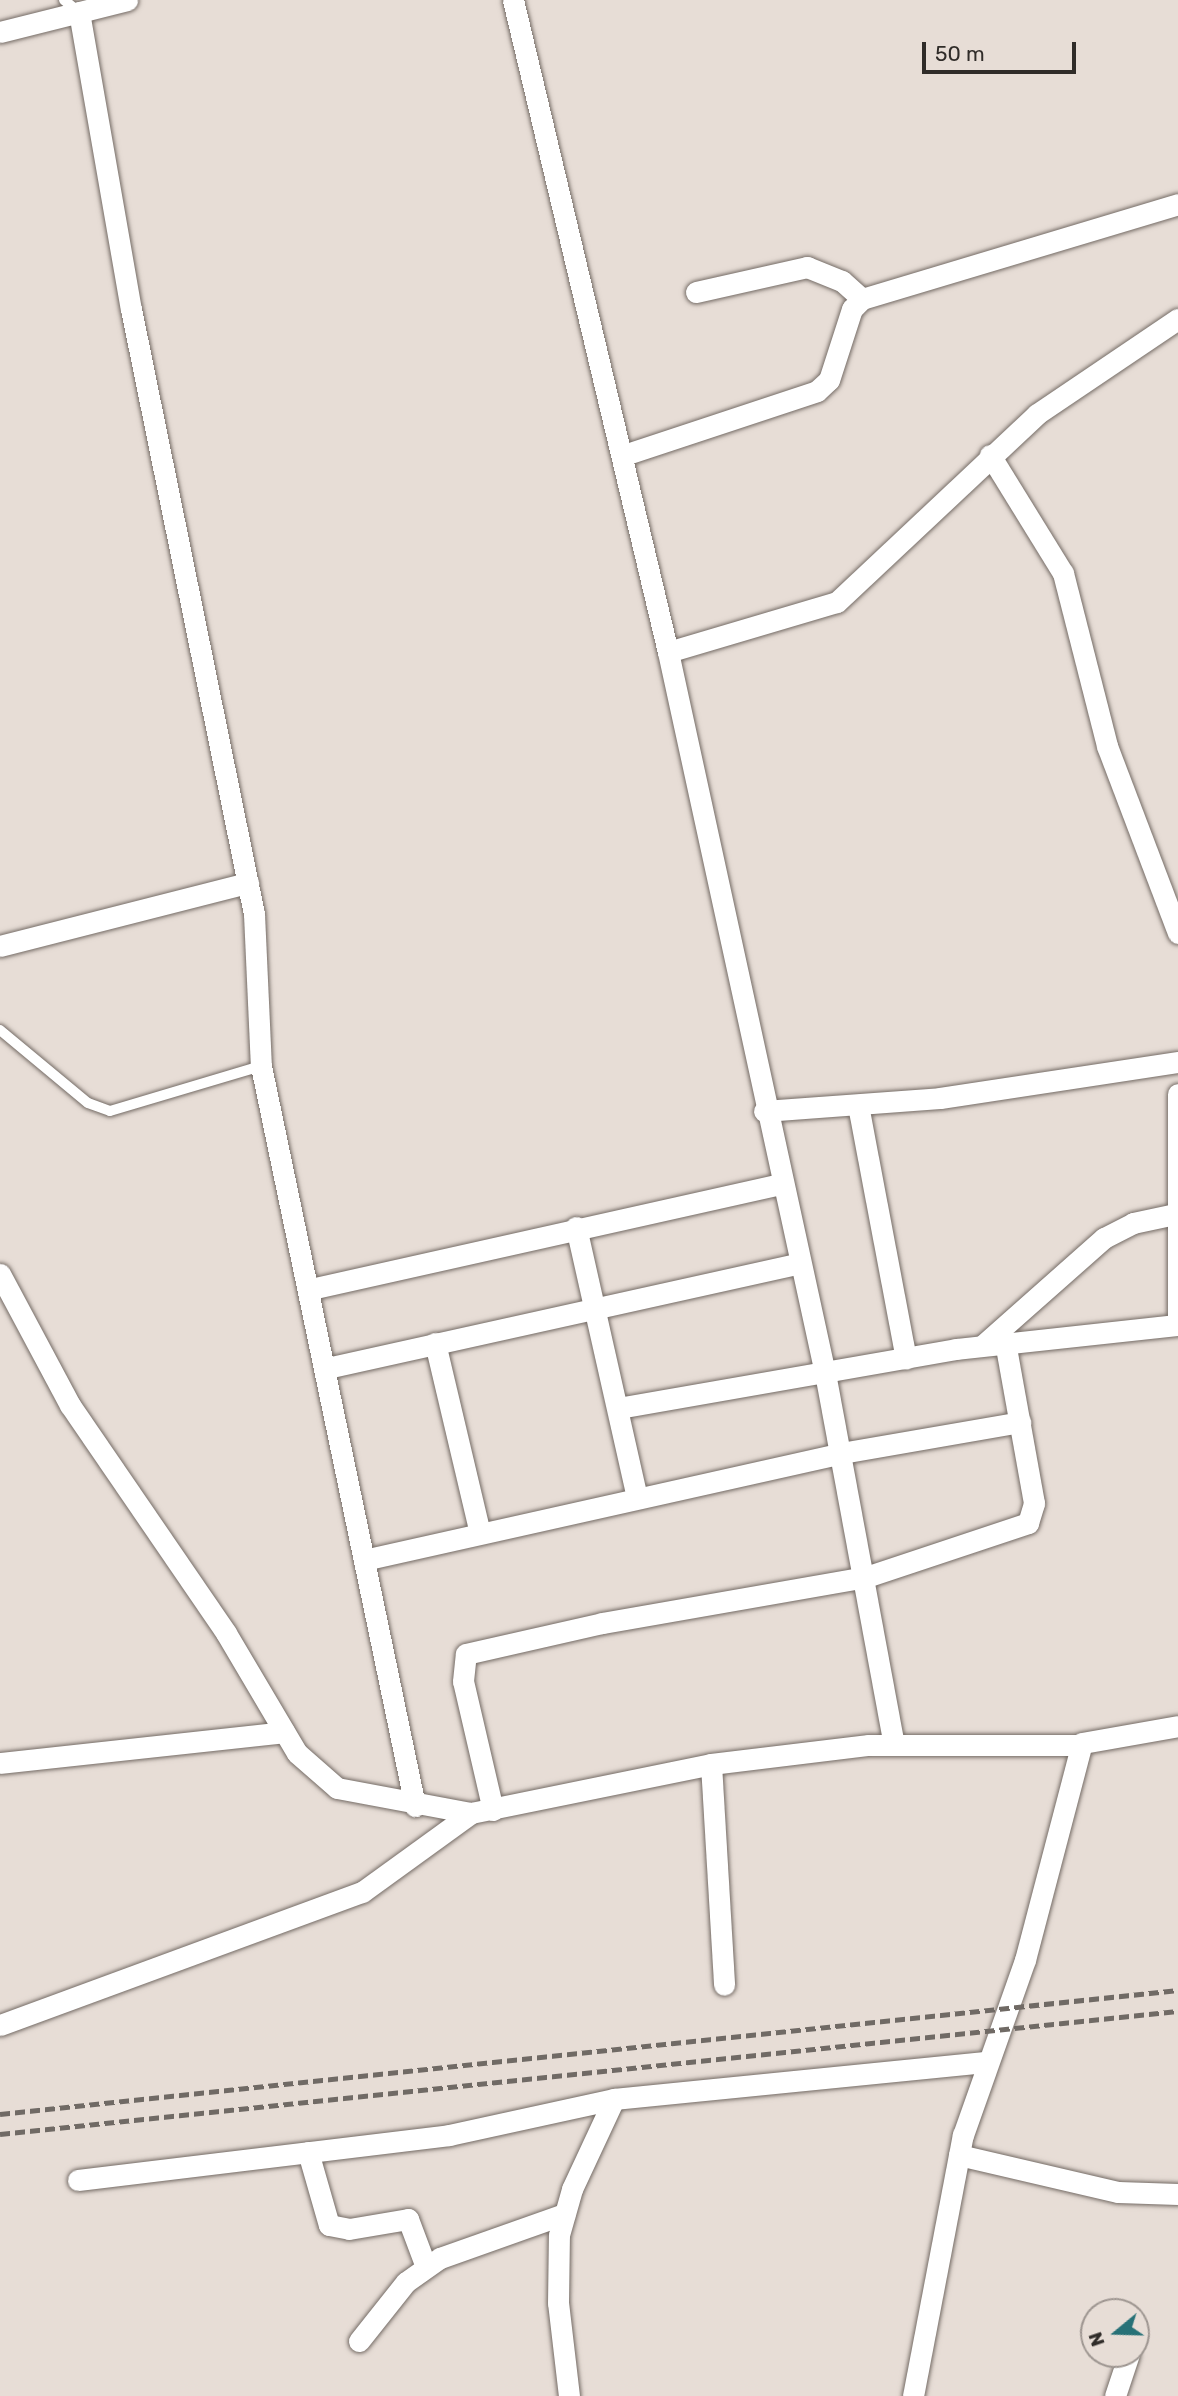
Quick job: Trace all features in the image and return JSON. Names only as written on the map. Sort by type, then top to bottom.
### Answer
[{"type":"street","points":[[0,32],[72,6],[127,0]]},
{"type":"street","points":[[513,0],[624,455],[668,652],[764,1111],[825,1373],[866,1577],[894,1744]]},
{"type":"street","points":[[72,6],[248,883],[258,942],[261,1066],[311,1289],[415,1805]]},
{"type":"street","points":[[624,455],[817,391],[829,380],[852,309],[862,299],[1178,204]]},
{"type":"street","points":[[696,292],[807,267],[842,281],[862,299]]},
{"type":"street","points":[[668,652],[837,602],[990,455],[1037,414],[1178,319]]},
{"type":"street","points":[[990,455],[1063,573],[1107,746],[1178,933]]},
{"type":"street","points":[[0,946],[248,883]]},
{"type":"street","points":[[764,1111],[971,1095],[1178,1062]]},
{"type":"street","points":[[618,1408],[983,1345],[1178,1325],[1175,1214],[1178,1094]]},
{"type":"street","points":[[858,1105],[906,1358]]},
{"type":"street","points":[[311,1289],[576,1227],[781,1184]]},
{"type":"street","points":[[983,1345],[1104,1238],[1133,1223],[1175,1214]]},
{"type":"street","points":[[576,1227],[637,1497]]},
{"type":"street","points":[[327,1368],[799,1263]]},
{"type":"street","points":[[0,1274],[70,1405],[226,1633],[284,1732],[323,1781],[353,1795],[471,1813],[711,1764],[894,1744],[1082,1745]]},
{"type":"street","points":[[493,1810],[463,1681],[466,1654],[866,1577],[1028,1522],[1034,1503],[1005,1342]]},
{"type":"street","points":[[435,1343],[480,1533]]},
{"type":"street","points":[[364,1560],[841,1453],[1020,1422]]},
{"type":"street","points":[[913,2396],[959,2155],[987,2062],[1025,1960],[1082,1745],[1089,1739],[1178,1726]]},
{"type":"street","points":[[0,1762],[284,1732]]},
{"type":"street","points":[[711,1764],[724,1985]]},
{"type":"street","points":[[0,2025],[362,1892],[471,1813]]},
{"type":"street","points":[[78,2180],[486,2129],[614,2099],[987,2062]]},
{"type":"street","points":[[569,2396],[558,2303],[564,2214],[614,2099]]},
{"type":"street","points":[[307,2152],[329,2225],[349,2229],[408,2219],[426,2267]]},
{"type":"street","points":[[959,2155],[1118,2192],[1178,2194]]},
{"type":"street","points":[[359,2341],[393,2296],[426,2267],[460,2247],[564,2214]]},
{"type":"street","points":[[1115,2396],[1124,2368]]},
{"type":"lane","points":[[0,1030],[88,1103],[110,1111],[261,1066]]},
{"type":"railway","points":[[0,2114],[1178,1990]]},
{"type":"railway","points":[[0,2134],[1178,2011]]}]
